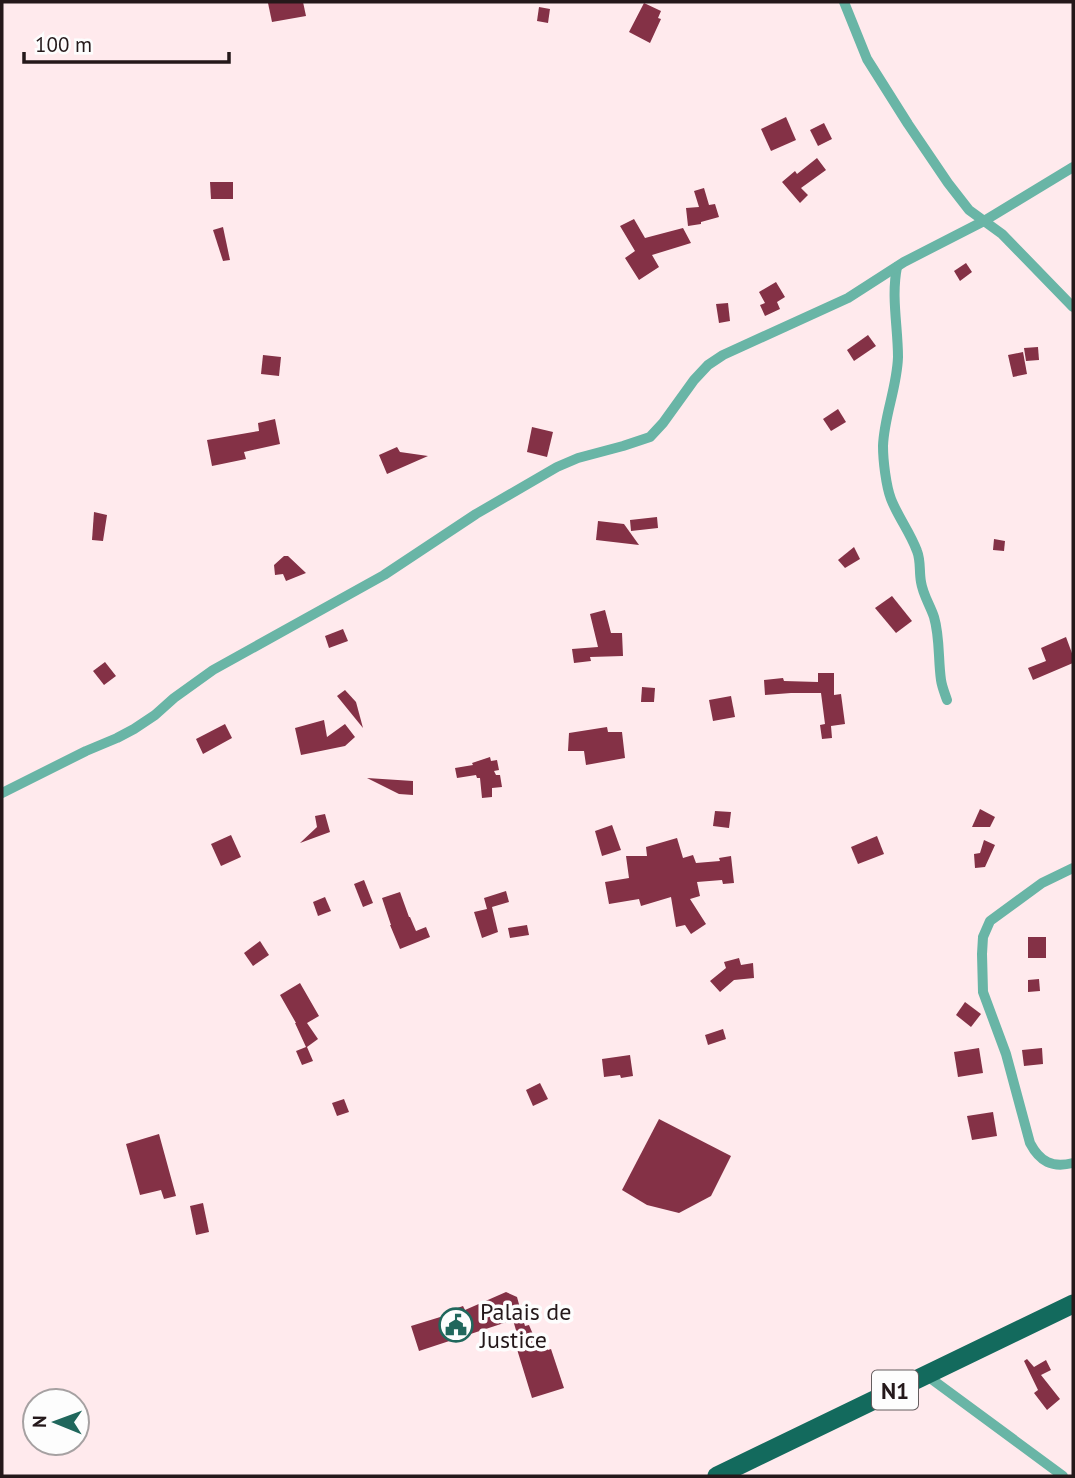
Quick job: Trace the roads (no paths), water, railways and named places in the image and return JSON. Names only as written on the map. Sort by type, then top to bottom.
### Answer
[{"type":"highway","name":"N1","points":[[717,1476],[1073,1304]]},
{"type":"street","points":[[844,2],[867,59],[948,183],[969,210],[1002,233],[1073,306]]},
{"type":"street","points":[[2,793],[134,729],[213,670],[384,575],[475,514],[557,467],[588,454],[650,437],[694,380],[708,365],[723,355],[848,298],[897,267],[984,221],[1073,167]]},
{"type":"street","points":[[897,267],[894,302],[898,358],[896,380],[885,421],[883,448],[890,498],[918,553],[923,593],[934,618],[942,682],[947,700]]},
{"type":"street","points":[[1073,868],[1042,883],[990,920],[983,937],[982,954],[983,992],[1006,1054],[1030,1143],[1037,1156],[1050,1163],[1073,1163]]},
{"type":"street","points":[[926,1375],[1063,1476]]},
{"type":"place","name":"Palais de Justice","points":[[456,1325]]}]
